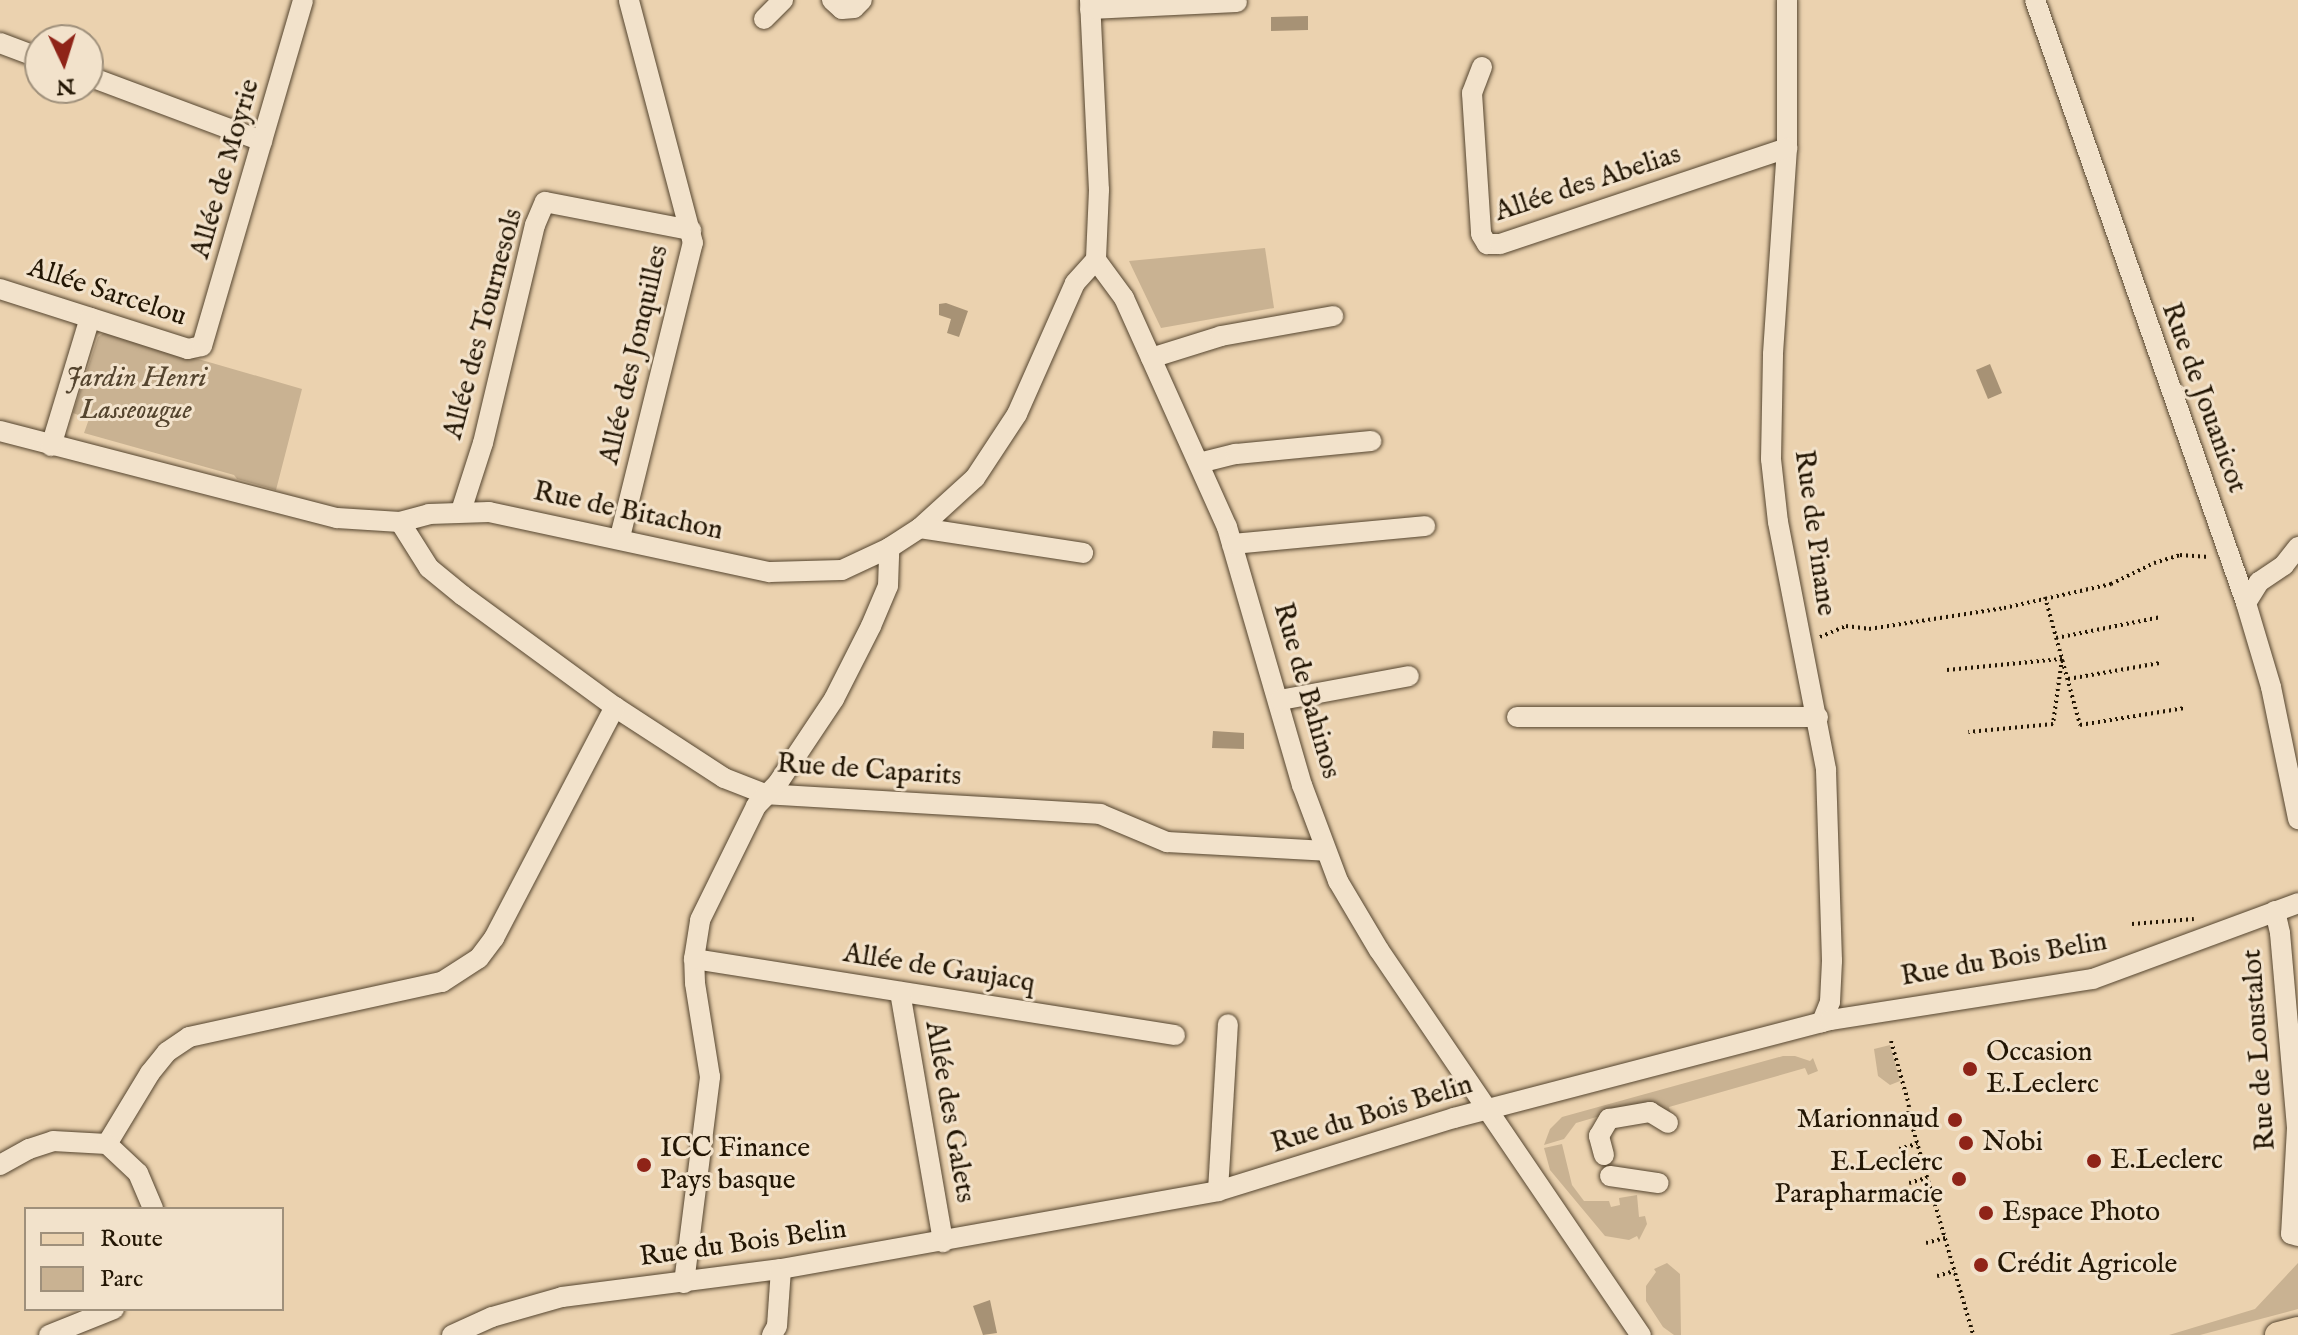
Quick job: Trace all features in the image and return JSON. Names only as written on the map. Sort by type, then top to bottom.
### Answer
[{"type":"main road","points":[[2278,1335],[2298,1330]]},
{"type":"street","name":"Allée de Moyrie","points":[[197,348],[205,343],[303,0]]},
{"type":"street","name":"Allée des Jonquilles","points":[[620,537],[693,243],[629,0]]},
{"type":"street","points":[[764,19],[783,0]]},
{"type":"street","points":[[832,0],[842,9],[854,8],[862,0]]},
{"type":"street","name":"Rue de Pinane","points":[[1787,0],[1787,148],[1773,355],[1771,459],[1778,522],[1826,770],[1832,880],[1830,1002],[1822,1022]]},
{"type":"street","name":"Rue de Jouanicot","points":[[2035,0],[2246,603],[2271,687],[2298,819]]},
{"type":"street","points":[[1096,260],[1099,190],[1090,5],[1237,2]]},
{"type":"street","points":[[0,43],[24,52]]},
{"type":"street","name":"Allée des Abelias","points":[[1482,67],[1472,93],[1481,234],[1487,244],[1500,244],[1787,148]]},
{"type":"street","points":[[104,82],[262,141]]},
{"type":"street","name":"Allée des Tournesols","points":[[461,511],[483,443],[535,225],[545,202],[691,230]]},
{"type":"street","name":"Rue de Bahinos","points":[[1096,260],[1124,298],[1232,544],[1280,700],[1302,785],[1338,881],[1379,950],[1641,1335]]},
{"type":"street","name":"Rue de Bitachon","points":[[0,431],[337,518],[400,522],[429,514],[461,511],[526,518],[770,572],[842,570],[889,548],[920,528],[975,478],[1017,414],[1075,283],[1096,260]]},
{"type":"street","name":"Allée Sarcelou","points":[[0,289],[188,349],[197,348]]},
{"type":"street","points":[[1151,358],[1221,336],[1333,316]]},
{"type":"street","points":[[51,446],[90,318]]},
{"type":"street","points":[[1199,463],[1236,454],[1371,441]]},
{"type":"street","name":"Rue de Caparits","points":[[400,522],[429,568],[615,707],[724,778],[765,794],[1100,814],[1167,842],[1326,851]]},
{"type":"street","points":[[1232,544],[1425,526]]},
{"type":"street","points":[[920,528],[1083,553]]},
{"type":"street","points":[[2246,603],[2259,582],[2284,565],[2298,547]]},
{"type":"street","points":[[684,1283],[710,1077],[694,959],[700,920],[765,794],[778,783],[834,699],[888,586],[889,548]]},
{"type":"street","points":[[1280,700],[1409,676]]},
{"type":"street","points":[[107,1144],[150,1073],[167,1052],[189,1037],[442,982],[479,958],[494,938],[615,707]]},
{"type":"street","points":[[1517,717],[1818,717]]},
{"type":"street","name":"Rue du Bois Belin","points":[[452,1335],[492,1317],[562,1297],[781,1269],[1218,1191],[1488,1109],[1822,1022],[1895,1007],[2093,979],[2298,903]]},
{"type":"street","name":"Rue de Loustalot","points":[[2275,911],[2280,933],[2297,1128],[2295,1235]]},
{"type":"street","name":"Allée de Gaujacq","points":[[694,959],[1175,1035]]},
{"type":"street","name":"Allée des Galets","points":[[900,992],[943,1242]]},
{"type":"street","points":[[1218,1191],[1228,1024]]},
{"type":"street","points":[[1604,1155],[1599,1136],[1609,1119],[1650,1112],[1668,1123]]},
{"type":"street","points":[[0,1165],[29,1149],[53,1141],[107,1144],[138,1173],[152,1207]]},
{"type":"street","points":[[1610,1176],[1658,1183]]},
{"type":"street","points":[[772,1335],[777,1326],[781,1269]]},
{"type":"street","points":[[49,1335],[109,1311]]},
{"type":"path","points":[[1814,640],[1846,626],[1869,629],[1884,625],[1898,626],[1948,614],[2004,608],[2111,584],[2154,563],[2180,555],[2212,556]]},
{"type":"path","points":[[2045,597],[2080,725],[2185,708]]},
{"type":"path","points":[[2056,638],[2161,617]]},
{"type":"path","points":[[1947,670],[2062,659]]},
{"type":"path","points":[[1968,732],[2053,724],[2062,659]]},
{"type":"path","points":[[2068,679],[2160,663]]},
{"type":"path","points":[[2132,924],[2194,918],[2203,925]]},
{"type":"path","points":[[1891,1041],[1917,1144],[1973,1335]]},
{"type":"path","points":[[1899,1149],[1917,1144]]},
{"type":"path","points":[[1909,1183],[1927,1178]]},
{"type":"path","points":[[1926,1243],[1945,1238]]},
{"type":"path","points":[[1937,1276],[1954,1271]]},
{"type":"green space","points":[[1265,248],[1274,308],[1161,328],[1129,261]]},
{"type":"green space","name":"Jardin Henri Lasseougue","points":[[105,332],[302,389],[276,490],[237,479],[234,475],[84,433],[89,419],[73,413],[98,337]]},
{"type":"green space","points":[[1890,1045],[1900,1081],[1890,1085],[1878,1076],[1874,1049]]},
{"type":"green space","points":[[1783,1056],[1810,1061],[1813,1058],[1818,1071],[1808,1075],[1805,1068],[1669,1107],[1671,1115],[1600,1116],[1576,1123],[1564,1139],[1544,1145],[1550,1129],[1562,1117]]},
{"type":"green space","points":[[1562,1144],[1572,1185],[1584,1201],[1609,1201],[1611,1207],[1620,1205],[1619,1198],[1637,1195],[1639,1217],[1645,1216],[1647,1224],[1639,1240],[1637,1236],[1629,1240],[1605,1236],[1550,1170],[1544,1148]]},
{"type":"green space","points":[[1667,1263],[1680,1274],[1681,1335],[1674,1335],[1663,1327],[1646,1301],[1646,1286],[1656,1272],[1654,1269]]},
{"type":"green space","points":[[2298,1263],[2298,1309],[2200,1335],[2169,1335],[2255,1309]]},
{"type":"shaded area","points":[[1308,16],[1308,30],[1271,31],[1271,17]]},
{"type":"shaded area","points":[[946,303],[968,311],[959,337],[947,333],[951,319],[939,315],[939,304]]},
{"type":"shaded area","points":[[1990,364],[2002,393],[1988,399],[1976,370]]},
{"type":"shaded area","points":[[1213,731],[1244,733],[1244,749],[1212,748]]},
{"type":"shaded area","points":[[990,1300],[997,1333],[983,1335],[973,1306]]},
{"type":"place","name":"Occasion E.Leclerc","points":[[1970,1069]]},
{"type":"place","name":"Marionnaud","points":[[1955,1120]]},
{"type":"place","name":"Nobi","points":[[1966,1143]]},
{"type":"place","name":"E.Leclerc","points":[[2094,1161]]},
{"type":"place","name":"ICC Finance Pays basque","points":[[644,1165]]},
{"type":"place","name":"E.Leclerc Parapharmacie","points":[[1959,1179]]},
{"type":"place","name":"Espace Photo","points":[[1986,1213]]},
{"type":"place","name":"Crédit Agricole","points":[[1981,1265]]}]
